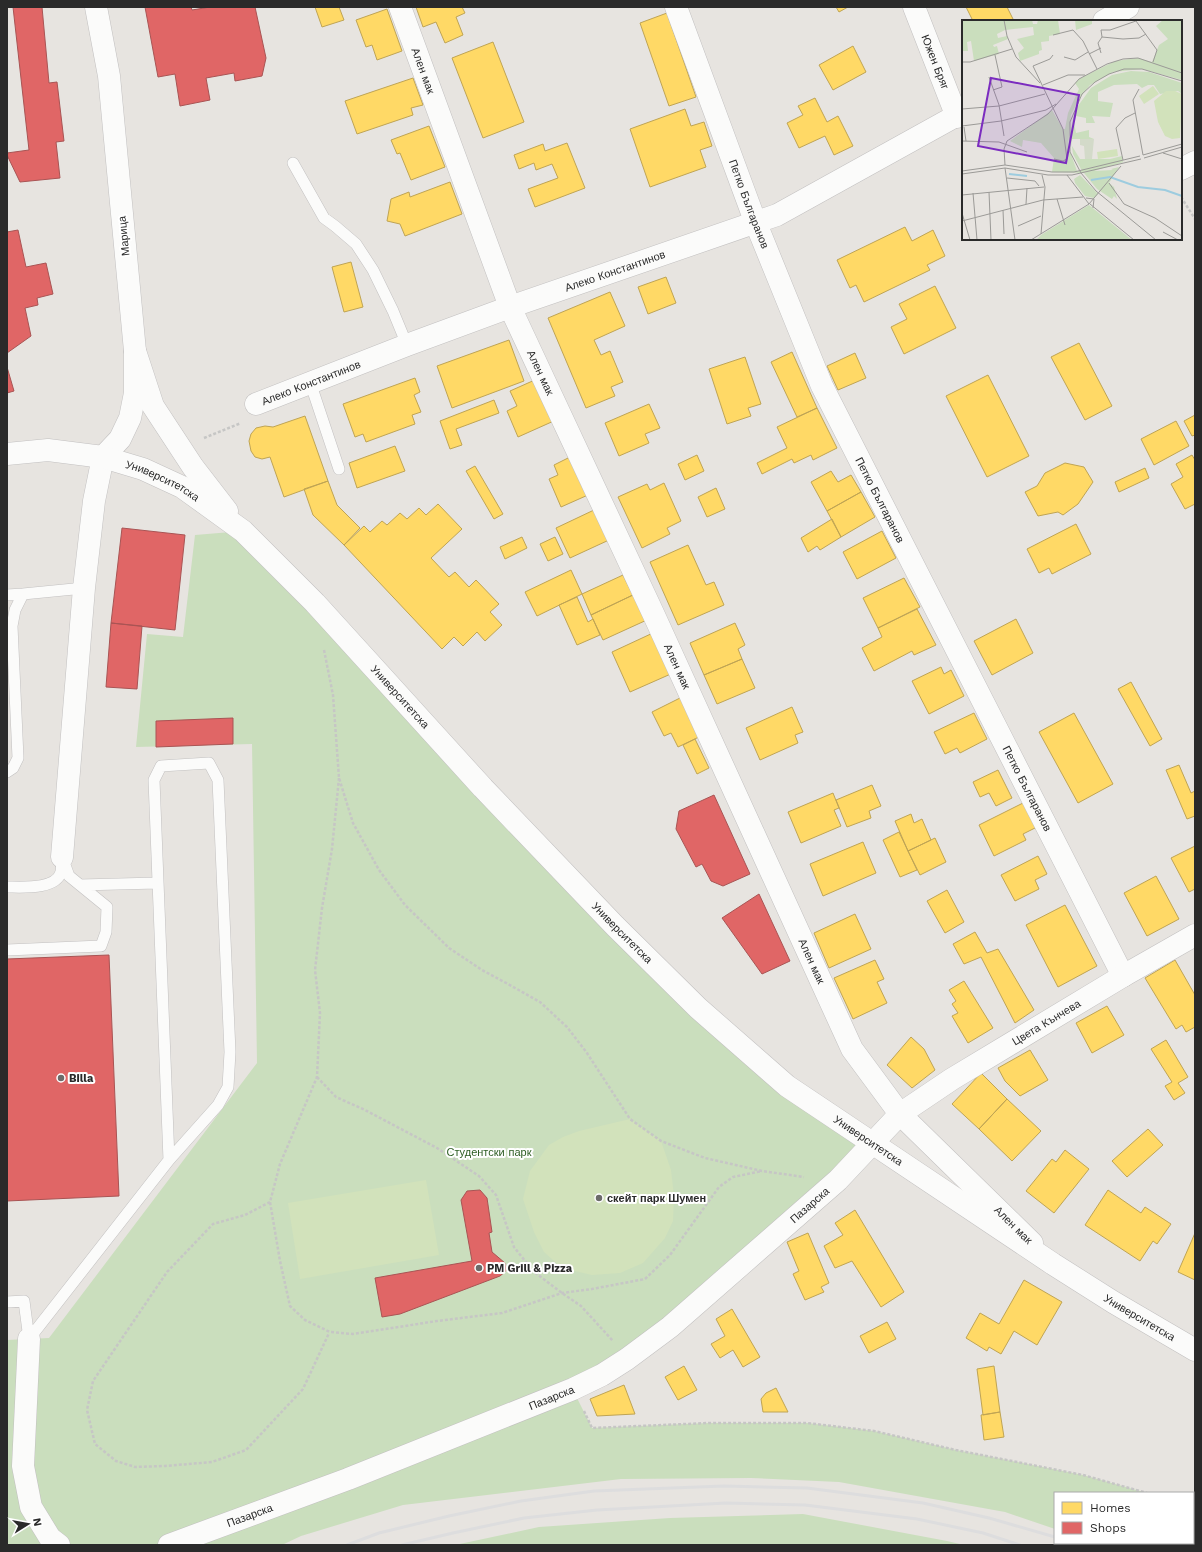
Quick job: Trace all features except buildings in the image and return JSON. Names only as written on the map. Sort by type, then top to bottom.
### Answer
[{"type":"street","name":"Марица","points":[[96,7],[109,76],[135,351],[135,393],[130,418],[120,439],[103,457]]},
{"type":"street","name":"Ален мак","points":[[400,7],[510,306],[653,613],[852,1049],[900,1114],[1053,1264]]},
{"type":"street","name":"Петко Българанов","points":[[676,7],[755,222],[822,386],[1123,976]]},
{"type":"street","name":"Южен Бряг","points":[[914,7],[960,114]]},
{"type":"street","points":[[1106,20],[1128,7]]},
{"type":"street","name":"Алеко Константинов","points":[[256,404],[407,344],[510,306],[777,215],[960,114]]},
{"type":"street","points":[[1182,168],[1195,162]]},
{"type":"street","points":[[135,351],[153,406],[193,467],[243,531]]},
{"type":"street","points":[[7,454],[48,450],[103,457],[94,501],[84,588],[62,857]]},
{"type":"street","name":"Университетска","points":[[103,457],[143,469],[182,487],[243,531],[315,602],[483,788],[609,921],[698,1008],[787,1086],[872,1145],[1053,1264],[1113,1302],[1195,1350]]},
{"type":"street","name":"Цвета Кънчева","points":[[872,1145],[900,1114],[952,1079],[1123,976],[1195,935]]},
{"type":"street","name":"Пазарска","points":[[168,1545],[348,1479],[573,1389],[602,1375],[670,1327],[838,1180],[872,1145]]},
{"type":"street","points":[[29,1339],[23,1466],[31,1507],[50,1538],[59,1545]]},
{"type":"lane","points":[[293,163],[324,218],[356,244],[373,270],[407,344]]},
{"type":"lane","points":[[310,382],[339,469]]},
{"type":"lane","points":[[7,595],[84,588]]},
{"type":"lane","points":[[7,772],[13,768],[18,758],[12,626],[15,610],[23,594]]},
{"type":"lane","points":[[29,1339],[169,1160],[218,1105],[228,1087],[230,1052],[218,780],[209,763],[161,766],[154,780],[169,1160]]},
{"type":"lane","points":[[7,950],[101,946],[106,932],[107,907],[69,876],[62,857]]},
{"type":"lane","points":[[7,887],[45,886],[54,883],[60,874],[62,857]]},
{"type":"lane","points":[[80,885],[157,883]]},
{"type":"lane","points":[[7,1302],[24,1301],[29,1339]]},
{"type":"path","points":[[1182,199],[1195,219]]},
{"type":"path","points":[[181,448],[259,416],[256,404]]},
{"type":"path","points":[[324,649],[333,695],[339,778],[332,849],[322,908],[316,970],[320,1013],[317,1076],[280,1164],[270,1202],[280,1261],[290,1306],[304,1320],[330,1332],[353,1334],[502,1313],[562,1293],[645,1279],[670,1255],[719,1187],[733,1177],[762,1171]]},
{"type":"path","points":[[339,778],[353,823],[379,870],[405,905],[449,948],[482,970],[540,1002],[567,1026],[587,1052],[630,1119],[661,1141],[705,1158],[796,1177],[838,1180]]},
{"type":"path","points":[[317,1076],[336,1097],[365,1110],[437,1148],[479,1176],[496,1195],[514,1247],[532,1271],[581,1306],[603,1329],[627,1358]]},
{"type":"path","points":[[270,1202],[245,1215],[213,1224],[167,1272],[93,1381],[87,1410],[95,1444],[116,1461],[135,1467],[212,1462],[246,1450],[303,1389],[330,1332]]},
{"type":"path","points":[[573,1389],[592,1428],[709,1423],[807,1423],[874,1431],[956,1450],[1083,1475],[1143,1492]]},
{"type":"green space","name":"Студентски парк","points":[[243,531],[615,926],[872,1145],[743,1263],[573,1390],[592,1428],[709,1423],[807,1423],[874,1431],[956,1450],[1083,1475],[1143,1492],[1054,1492],[1054,1529],[1005,1512],[839,1482],[751,1478],[621,1479],[403,1505],[301,1536],[282,1545],[7,1545],[7,1340],[49,1338],[257,1063],[252,744],[136,747],[147,634],[183,637],[195,535]]},
{"type":"green space","name":"скейт парк Шумен","points":[[630,1119],[661,1141],[671,1170],[674,1196],[673,1221],[665,1238],[643,1263],[620,1273],[592,1275],[562,1268],[544,1252],[534,1232],[523,1199],[530,1171],[549,1145],[563,1137],[579,1131]]},
{"type":"green space","points":[[426,1180],[439,1255],[300,1279],[288,1203]]},
{"type":"green space","points":[[1195,1507],[1195,1545],[1098,1544],[1194,1544]]},
{"type":"green space","points":[[803,1514],[964,1545],[455,1545],[539,1527],[670,1518]]},
{"type":"railway","points":[[347,1545],[379,1533],[521,1501],[594,1491],[724,1486],[807,1488],[923,1503],[989,1518],[1054,1537]]},
{"type":"railway","points":[[402,1545],[524,1518],[597,1510],[726,1503],[805,1505],[917,1519],[983,1533],[1020,1545]]},
{"type":"place","name":"Billa","points":[[61,1078]]},
{"type":"place","name":"скейт парк Шумен","points":[[599,1198]]},
{"type":"place","name":"PM Grill & Pizza","points":[[479,1268]]}]
